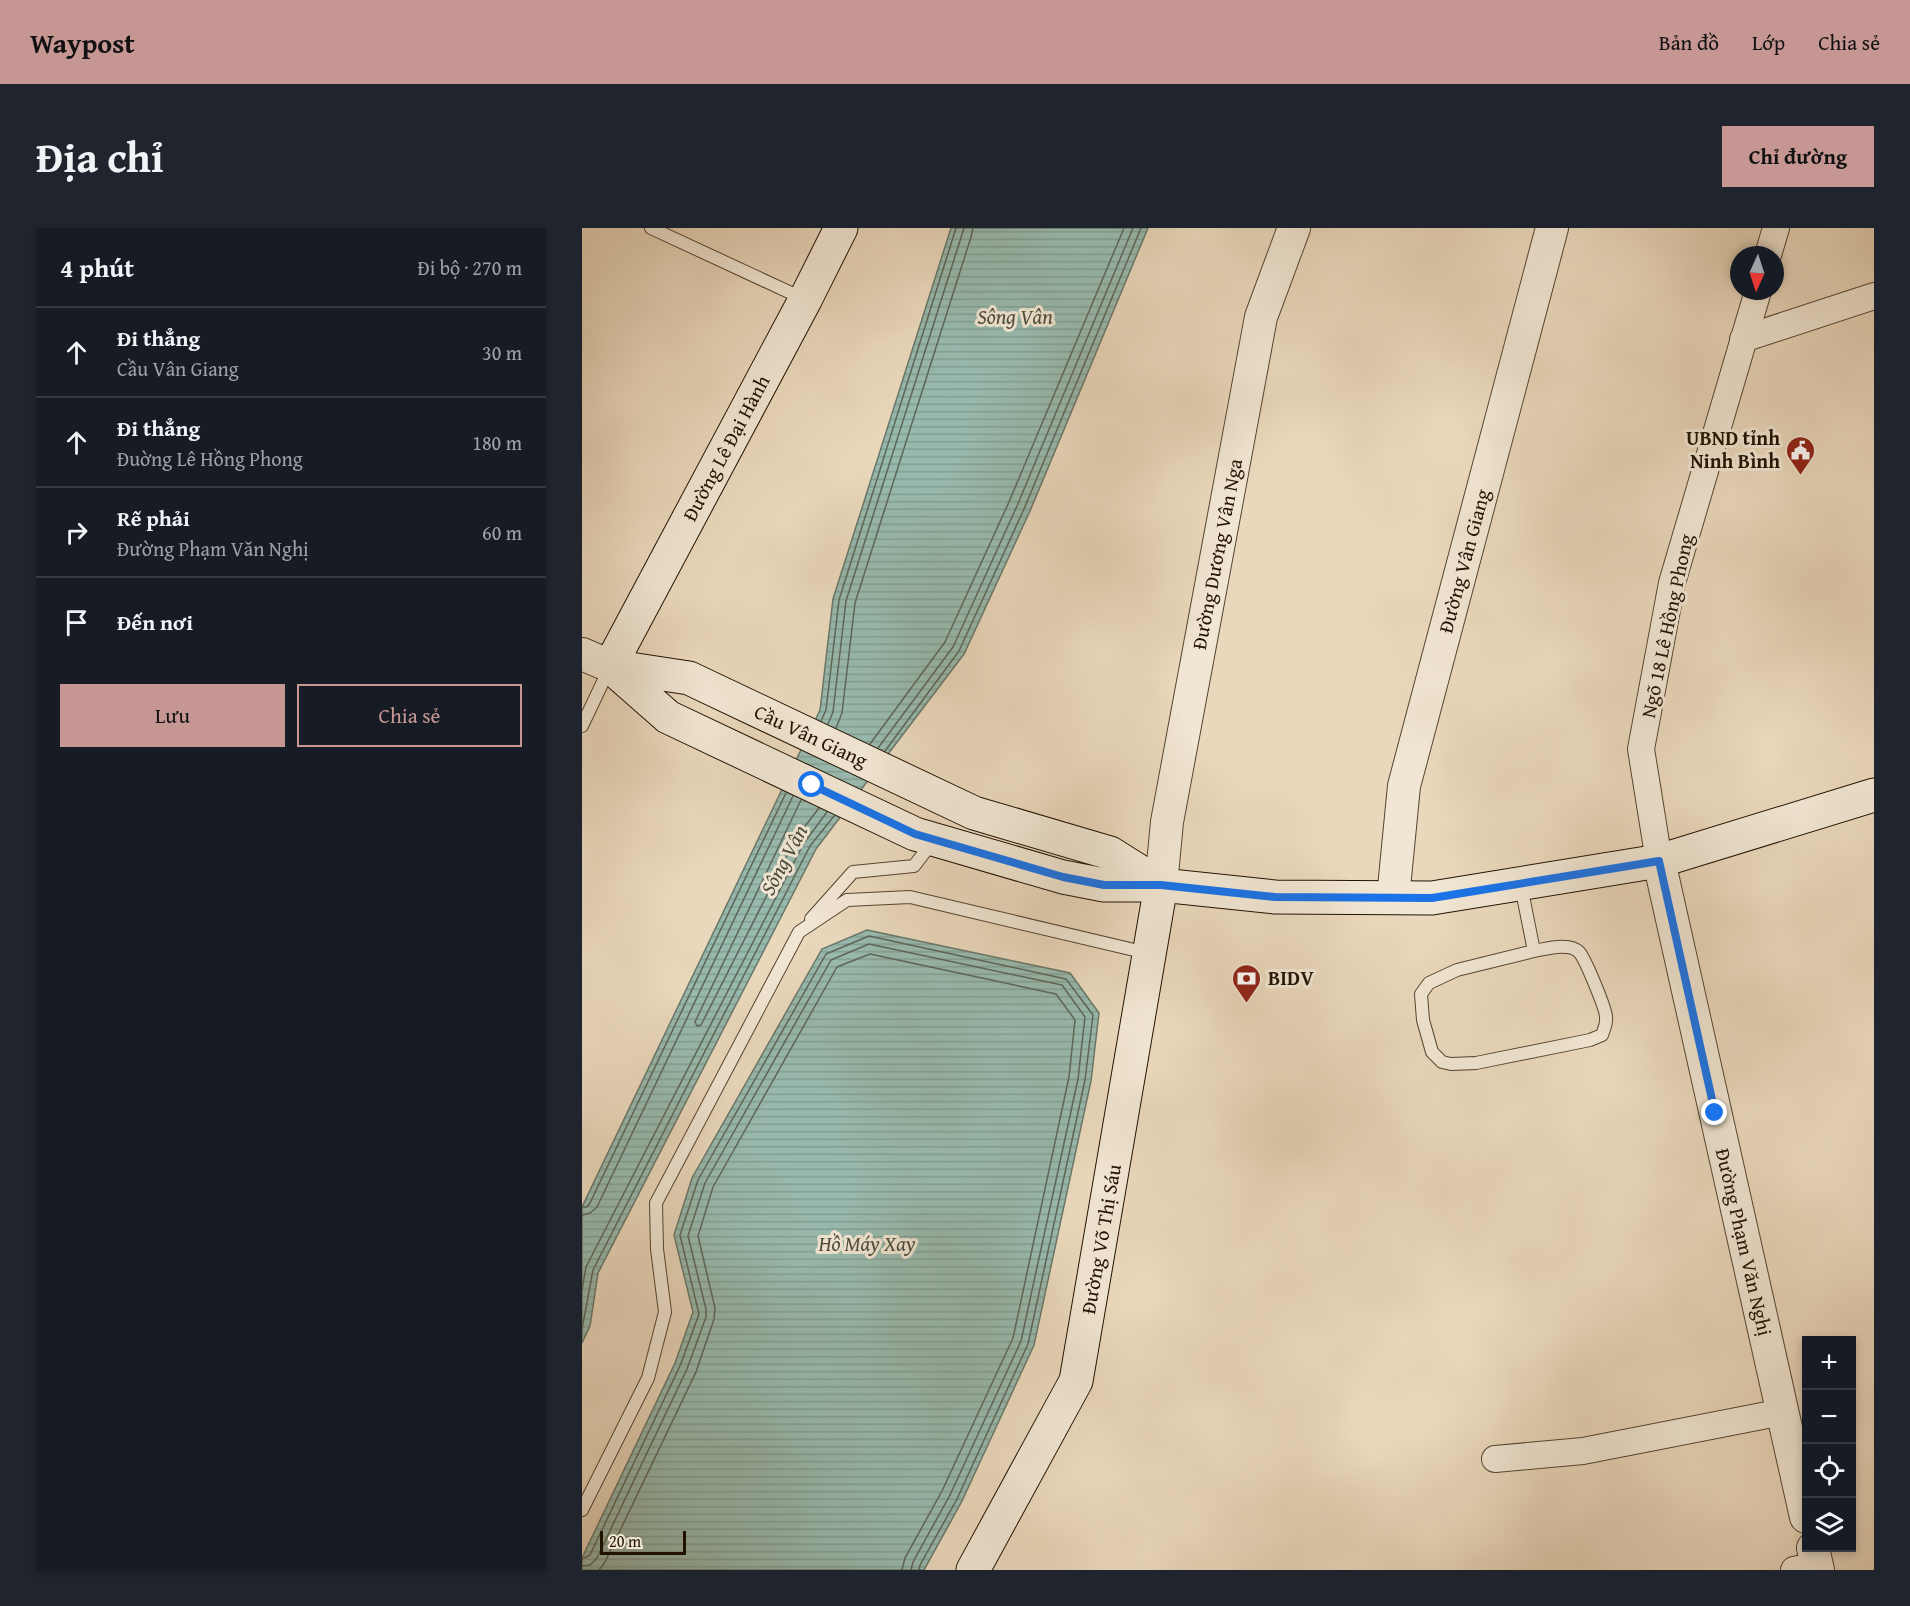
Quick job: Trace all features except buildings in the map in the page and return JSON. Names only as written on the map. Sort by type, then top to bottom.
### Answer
[{"type":"main road","name":"Đường Lê Đại Hành","points":[[596,660],[805,300],[841,228]]},
{"type":"main road","name":"Cầu Vân Giang","points":[[596,660],[689,678],[974,813],[1110,853],[1161,885]]},
{"type":"main road","points":[[596,660],[668,717],[925,837],[1063,877],[1104,885],[1161,885],[1275,897],[1432,898],[1659,861],[1874,795]]},
{"type":"main road","name":"Đường Võ Thị Sáu","points":[[973,1570],[1076,1382],[1161,885]]},
{"type":"street","name":"Đường Dương Vân Nga","points":[[1161,885],[1167,822],[1261,317],[1294,228]]},
{"type":"street","name":"Đường Vân Giang","points":[[1393,898],[1404,786],[1552,228]]},
{"type":"street","points":[[1771,246],[1776,228]]},
{"type":"street","points":[[1743,339],[1874,296]]},
{"type":"street","name":"Ngõ 18 Lê Hồng Phong","points":[[1659,861],[1641,749],[1672,584],[1755,300]]},
{"type":"street","name":"Đường Phạm Văn Nghị","points":[[1659,861],[1802,1499]]},
{"type":"street","points":[[1495,1459],[1583,1451],[1783,1412]]},
{"type":"lane","points":[[651,228],[805,300]]},
{"type":"lane","points":[[582,726],[596,660]]},
{"type":"lane","points":[[582,1510],[648,1378],[665,1312],[657,1249],[656,1203],[799,932],[853,872],[914,866],[925,837]]},
{"type":"lane","points":[[1521,884],[1534,951]]},
{"type":"lane","points":[[799,932],[847,900],[910,897],[1151,954]]},
{"type":"lane","points":[[1567,947],[1579,951],[1606,1016],[1602,1035],[1590,1040],[1476,1063],[1442,1062],[1432,1052],[1422,1020],[1421,994],[1428,983],[1458,970],[1534,951],[1567,947]]},
{"type":"water","name":"Sông Vân","points":[[951,228],[1148,228],[1030,511],[964,654],[816,849],[598,1273],[590,1326],[582,1343],[582,1207],[820,710],[833,599]]},
{"type":"water","name":"Hồ Máy Xay","points":[[867,930],[1070,973],[1099,1013],[1091,1081],[1034,1345],[962,1501],[924,1570],[582,1570],[582,1558],[675,1363],[693,1312],[674,1235],[692,1178],[822,949]]},
{"type":"place","name":"UBND tỉnh Ninh Bình","points":[[1801,476]]},
{"type":"place","name":"BIDV","points":[[1247,1004]]},
{"type":"route","points":[[812,785],[915,834],[1063,877],[1104,885],[1161,885],[1275,897],[1432,898],[1659,861],[1715,1113]]}]
